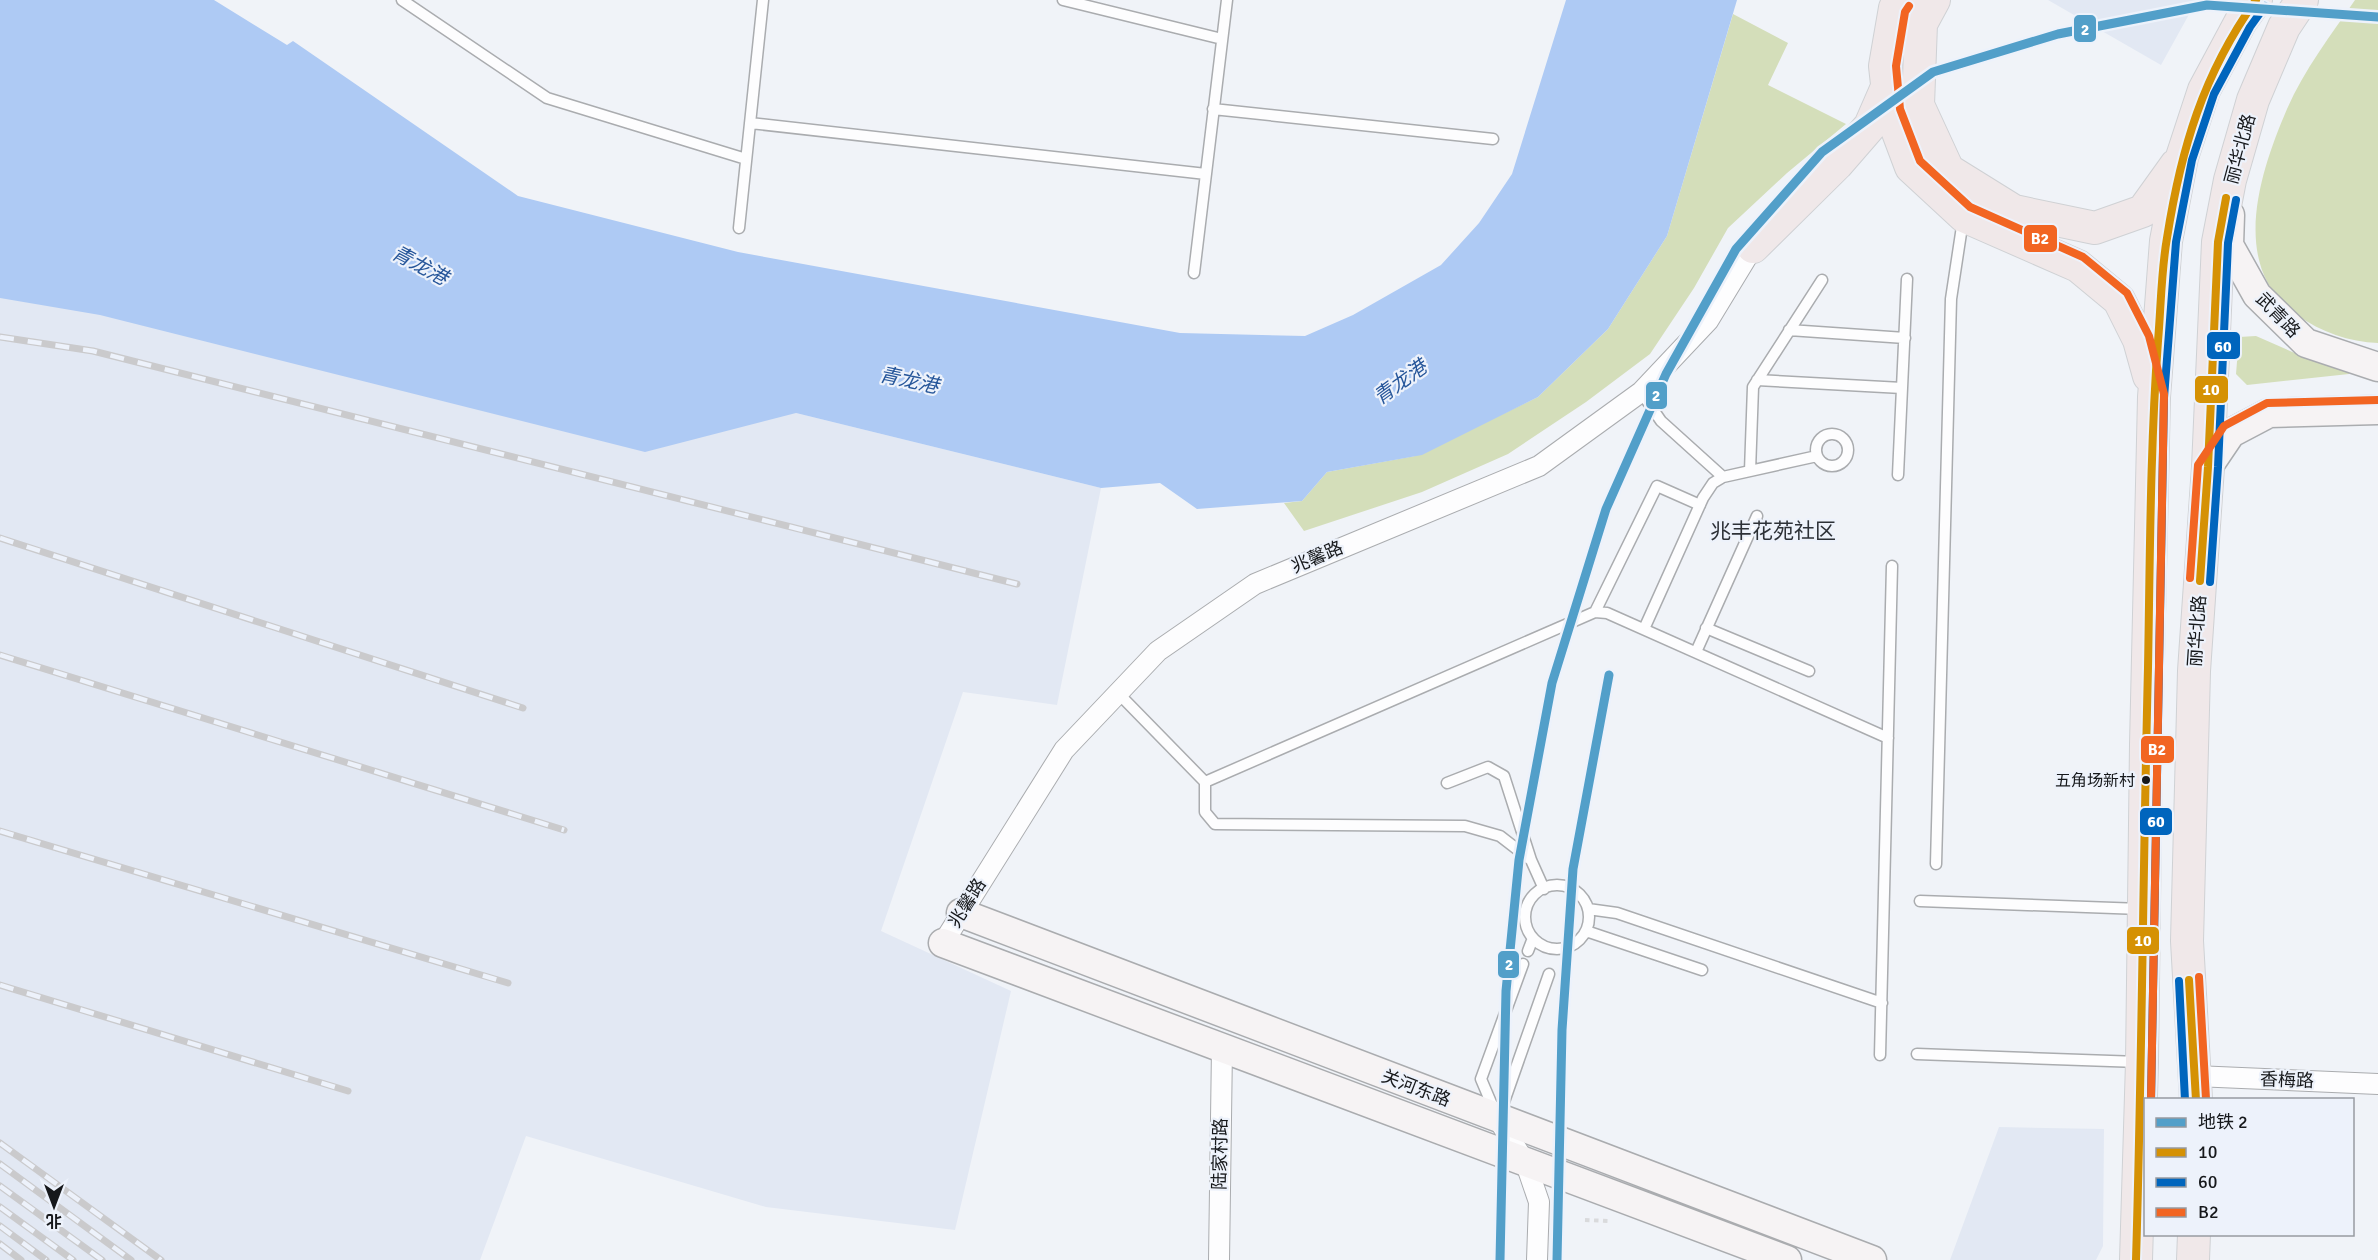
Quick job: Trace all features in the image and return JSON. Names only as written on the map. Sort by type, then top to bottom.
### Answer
[{"type":"main road","points":[[1900,0],[1895,8],[1885,66],[1890,111],[1911,167],[1964,216],[2078,266],[2119,300],[2139,340],[2154,397]]},
{"type":"main road","points":[[1934,0],[1921,24],[1918,105],[1948,170],[2014,211],[2095,228],[2143,211],[2182,157]]},
{"type":"main road","name":"丽华北路","points":[[2196,1088],[2187,941],[2194,671],[2208,467],[2218,242],[2230,180],[2253,100],[2284,27],[2302,0]]},
{"type":"main road","points":[[2136,1260],[2142,1062],[2154,397],[2166,241],[2182,157],[2204,90],[2248,11]]},
{"type":"main road","points":[[1754,247],[1837,164],[1870,126],[1887,87]]},
{"type":"main road","name":"武青路","points":[[2230,180],[2229,245],[2257,295],[2306,343],[2378,367]]},
{"type":"main road","points":[[2208,467],[2231,433],[2269,413],[2378,410]]},
{"type":"main road","name":"关河东路","points":[[961,913],[1872,1260]]},
{"type":"main road","name":"关河东路","points":[[942,943],[1787,1260]]},
{"type":"main road","points":[[2193,1260],[2194,1236]]},
{"type":"street","name":"兆馨路","points":[[942,943],[1064,750],[1158,651],[1255,584],[1539,466],[1641,392],[1708,321],[1754,247]]},
{"type":"street","name":"陆家村路","points":[[1219,1260],[1222,1048]]},
{"type":"street","name":"香梅路","points":[[2196,1088],[2378,1084]]},
{"type":"street","points":[[1498,1119],[1526,1164],[1539,1202],[1538,1260]]},
{"type":"lane","points":[[402,0],[547,98],[746,159]]},
{"type":"lane","points":[[739,228],[762,0]]},
{"type":"lane","points":[[1063,0],[1222,39]]},
{"type":"lane","points":[[1194,273],[1227,0]]},
{"type":"lane","points":[[1214,109],[1493,139]]},
{"type":"lane","points":[[750,123],[1206,174]]},
{"type":"lane","points":[[1936,864],[1952,299],[1964,216]]},
{"type":"lane","points":[[1898,475],[1907,279]]},
{"type":"lane","points":[[1750,471],[1753,387],[1822,280]]},
{"type":"lane","points":[[1790,330],[1905,338]]},
{"type":"lane","points":[[1757,380],[1902,388]]},
{"type":"lane","points":[[1641,392],[1661,421],[1723,477]]},
{"type":"lane","points":[[1644,629],[1700,505],[1713,483],[1723,477],[1817,456]]},
{"type":"lane","points":[[1595,612],[1657,486],[1700,505]]},
{"type":"lane","points":[[1696,652],[1757,516]]},
{"type":"lane","points":[[1880,1055],[1892,566]]},
{"type":"lane","points":[[1205,782],[1595,612],[1607,613],[1888,738]]},
{"type":"lane","points":[[1707,628],[1809,671]]},
{"type":"lane","points":[[1118,693],[1205,782],[1205,812],[1215,824],[1465,826],[1500,836],[1531,860]]},
{"type":"lane","points":[[1447,783],[1488,767],[1504,776],[1531,860],[1544,889]]},
{"type":"lane","points":[[1554,960],[1566,948],[1580,940],[1586,931],[1589,920],[1588,909],[1576,891],[1555,886],[1544,889],[1536,894],[1526,910],[1525,920],[1533,938],[1549,948],[1566,948]]},
{"type":"lane","points":[[1920,901],[2144,909]]},
{"type":"lane","points":[[1588,909],[1617,913],[1882,1003]]},
{"type":"lane","points":[[1586,931],[1702,970]]},
{"type":"lane","points":[[1528,951],[1533,938]]},
{"type":"lane","points":[[1498,1119],[1481,1079],[1523,964]]},
{"type":"lane","points":[[1498,1119],[1549,974]]},
{"type":"lane","points":[[1917,1054],[2142,1062]]},
{"type":"shaded area","points":[[2048,0],[2197,0],[2161,65]]},
{"type":"shaded area","points":[[0,58],[796,413],[1101,488],[1057,705],[963,692],[881,931],[1011,991],[955,1230],[766,1207],[526,1136],[480,1260],[0,1260]]},
{"type":"shaded area","points":[[1999,1127],[2104,1129],[2103,1246],[2096,1260],[1950,1260]]},
{"type":"green space","points":[[2355,0],[2378,0],[2378,343],[2356,341],[2336,335],[2297,315],[2276,295],[2263,271],[2256,245],[2256,218],[2260,189],[2267,161],[2287,109],[2301,80]]},
{"type":"green space","points":[[1733,14],[1788,43],[1768,85],[1846,124],[1787,173],[1728,228],[1694,288],[1650,354],[1586,402],[1508,454],[1422,492],[1304,531],[1284,503],[1302,501],[1327,472],[1415,456],[1538,397],[1608,329],[1667,236]]},
{"type":"green space","points":[[2256,336],[2297,354],[2348,368],[2349,374],[2247,385],[2236,374],[2239,337]]},
{"type":"water","name":"青龙港","points":[[0,0],[214,0],[287,45],[293,41],[518,196],[738,252],[1180,333],[1305,336],[1353,315],[1441,265],[1479,223],[1512,174],[1566,0],[1737,0],[1667,236],[1608,329],[1538,397],[1422,455],[1327,472],[1302,501],[1197,509],[1160,483],[1101,488],[796,413],[645,452],[100,315],[0,298]]},
{"type":"railway","points":[[0,337],[93,351],[1017,584]]},
{"type":"railway","points":[[0,538],[523,708]]},
{"type":"railway","points":[[0,655],[564,830]]},
{"type":"railway","points":[[0,831],[508,983]]},
{"type":"railway","points":[[0,985],[348,1091]]},
{"type":"railway","points":[[0,1143],[161,1260]]},
{"type":"railway","points":[[0,1164],[131,1260]]},
{"type":"railway","points":[[0,1186],[102,1260]]},
{"type":"railway","points":[[0,1207],[73,1260]]},
{"type":"railway","points":[[0,1226],[46,1260]]},
{"type":"railway","points":[[0,1244],[21,1260]]},
{"type":"metro line","name":"2","points":[[1500,1260],[1506,991],[1519,860],[1552,683],[1606,509],[1666,374],[1736,249],[1822,152],[1933,72],[2058,34],[2207,5],[2378,17]]},
{"type":"metro line","name":"2","points":[[1557,1260],[1562,1030],[1573,869],[1609,675]]},
{"type":"transit line","name":"10","points":[[2136,1260],[2152,464],[2163,264],[2179,174],[2197,113],[2222,56],[2256,0]]},
{"type":"transit line","name":"B2","points":[[1909,6],[1905,12],[1896,66],[1900,109],[1920,161],[1970,207],[2083,257],[2127,293],[2149,336],[2164,394],[2151,1098]]},
{"type":"transit line","name":"60","points":[[2151,1098],[2164,398],[2176,242],[2192,160],[2214,94],[2250,27],[2265,6]]},
{"type":"transit line","name":"10","points":[[2200,581],[2208,467],[2218,242],[2226,198]]},
{"type":"transit line","name":"60","points":[[2210,582],[2218,467],[2228,243],[2236,200]]},
{"type":"transit line","name":"B2","points":[[2190,578],[2198,465],[2224,426],[2267,403],[2378,400]]},
{"type":"transit line","name":"B2","points":[[2199,977],[2206,1098]]},
{"type":"transit line","name":"10","points":[[2189,980],[2196,1098]]},
{"type":"transit line","name":"60","points":[[2179,981],[2185,1098]]},
{"type":"place","name":"五角场新村","points":[[2146,780]]},
{"type":"district","name":"兆丰花苑社区","points":[[1773,531]]}]
